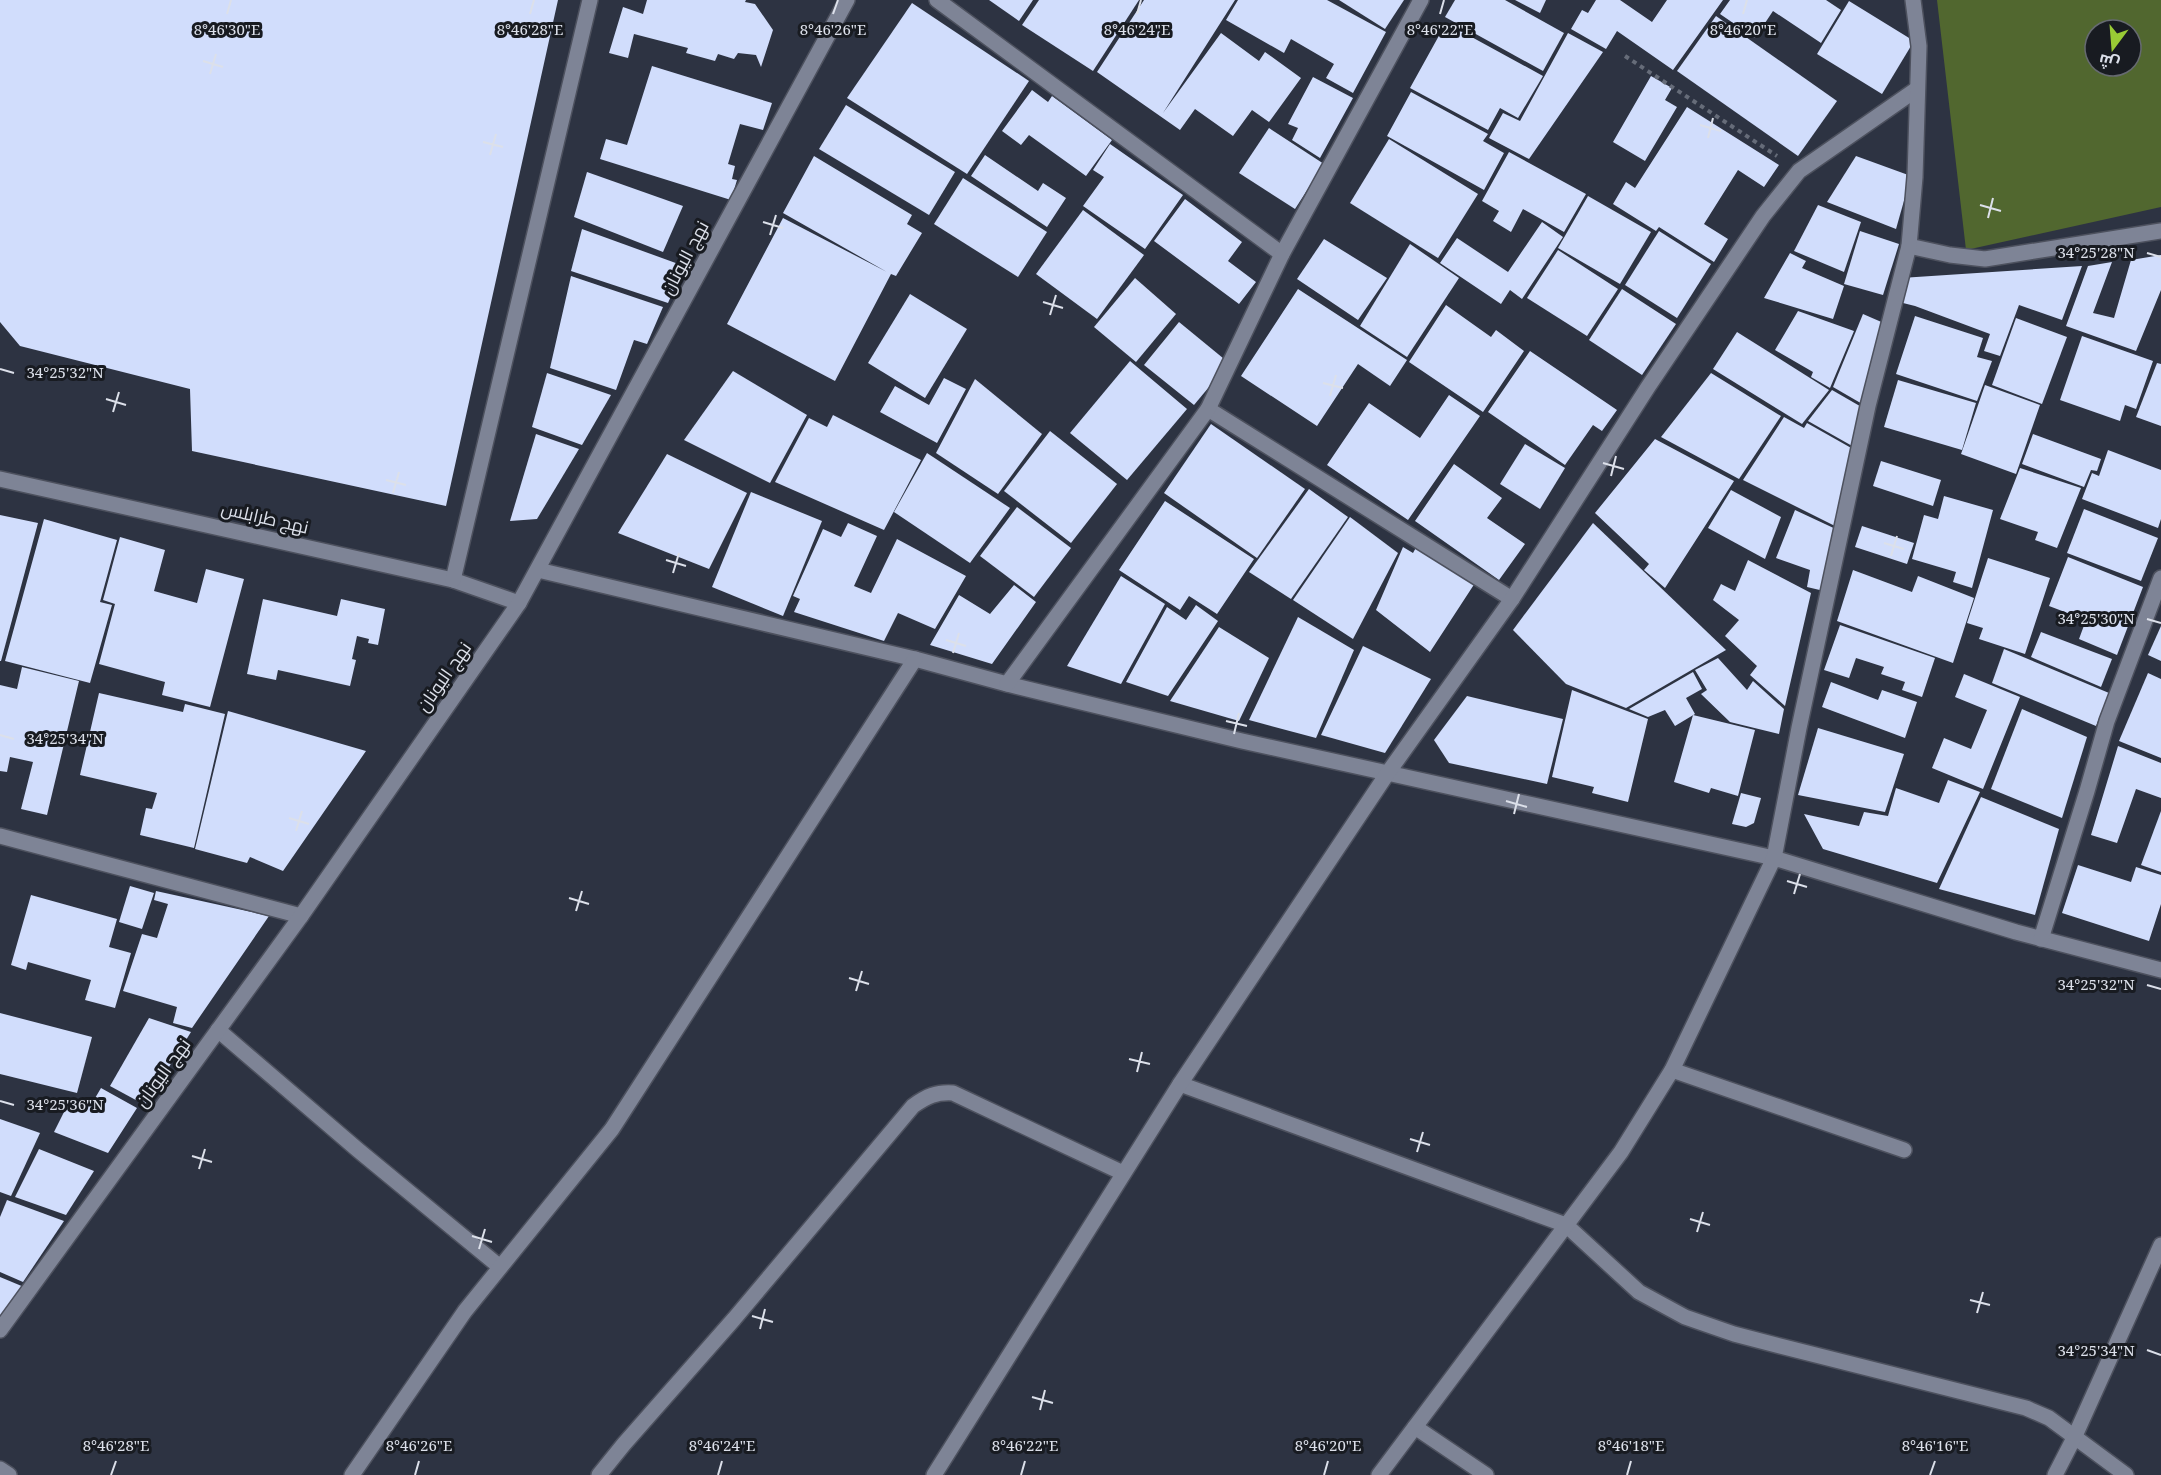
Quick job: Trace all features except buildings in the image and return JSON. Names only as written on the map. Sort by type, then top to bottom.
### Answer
[{"type":"street","points":[[453,580],[590,0]]},
{"type":"street","name":"نهج اليونان","points":[[0,1330],[301,916],[519,603],[847,0]]},
{"type":"street","points":[[937,0],[1282,254]]},
{"type":"street","points":[[1007,684],[1208,410],[1282,254],[1421,0]]},
{"type":"street","points":[[1379,1475],[1621,1152],[1672,1070],[1774,858],[1799,728],[1868,406],[1908,246],[1915,177],[1918,46],[1913,0]]},
{"type":"street","points":[[934,1475],[1180,1084],[1387,774],[1512,599],[1648,387],[1763,216],[1799,171],[1917,89]]},
{"type":"street","points":[[1908,246],[1984,259],[2161,231]]},
{"type":"street","points":[[1208,410],[1512,599]]},
{"type":"street","name":"نهج طرابلس","points":[[0,479],[453,580],[519,603]]},
{"type":"street","points":[[538,570],[915,659],[1007,684],[1242,741],[1774,858],[2041,939],[2161,970]]},
{"type":"street","points":[[2041,939],[2107,721],[2161,578]]},
{"type":"street","points":[[352,1475],[465,1311],[612,1129],[915,659]]},
{"type":"street","points":[[0,836],[301,916]]},
{"type":"street","points":[[218,1030],[500,1267]]},
{"type":"street","points":[[1672,1070],[1904,1150]]},
{"type":"street","points":[[1180,1084],[1566,1225],[1639,1292],[1685,1317],[1780,1347],[2026,1408],[2049,1418],[2126,1475]]},
{"type":"street","points":[[599,1475],[913,1106],[927,1096],[940,1092],[952,1093],[1123,1173]]},
{"type":"street","points":[[2055,1475],[2161,1245]]},
{"type":"street","points":[[1415,1427],[1486,1475]]},
{"type":"street","points":[[0,1469],[9,1475]]},
{"type":"path","points":[[1625,56],[1799,171]]},
{"type":"green space","points":[[1937,0],[2161,0],[2161,207],[1966,250]]}]
